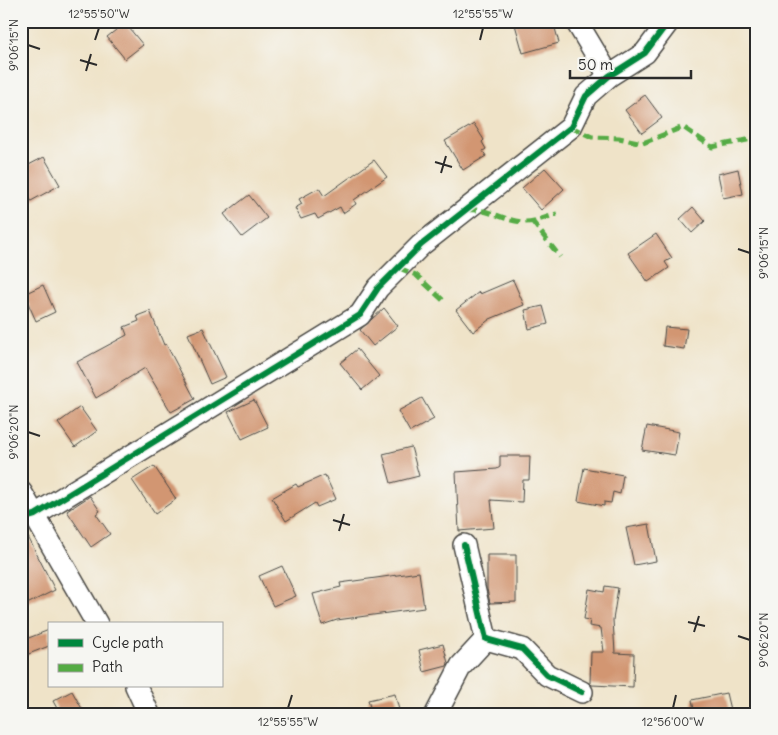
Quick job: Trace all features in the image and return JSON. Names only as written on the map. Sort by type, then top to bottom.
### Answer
[{"type":"street","points":[[576,21],[609,76]]},
{"type":"street","points":[[28,517],[360,315],[378,288],[421,245],[571,127],[586,96],[609,76],[645,53],[670,21]]},
{"type":"street","points":[[21,492],[28,517],[96,622]]},
{"type":"street","points":[[464,545],[486,639]]},
{"type":"street","points":[[486,639],[522,649],[548,675],[582,692]]},
{"type":"street","points":[[436,714],[461,666],[486,639]]},
{"type":"street","points":[[137,688],[149,714]]},
{"type":"building","points":[[514,21],[553,21],[559,43],[523,53]]},
{"type":"building","points":[[125,23],[143,45],[125,59],[107,37]]},
{"type":"building","points":[[645,95],[662,118],[642,133],[625,110]]},
{"type":"building","points":[[474,124],[484,140],[482,142],[486,149],[483,151],[486,156],[463,170],[445,141]]},
{"type":"building","points":[[44,157],[60,185],[31,201],[21,183],[21,169]]},
{"type":"building","points":[[374,160],[387,177],[354,200],[356,204],[343,213],[340,207],[318,219],[315,214],[301,219],[295,208],[302,204],[299,199],[319,188],[324,196]]},
{"type":"building","points":[[545,168],[564,189],[541,210],[522,188]]},
{"type":"building","points":[[738,169],[743,194],[723,198],[718,174]]},
{"type":"building","points":[[249,195],[267,218],[242,237],[224,214]]},
{"type":"building","points":[[693,207],[705,221],[692,233],[680,219]]},
{"type":"building","points":[[656,234],[672,258],[665,262],[669,268],[648,282],[628,253]]},
{"type":"building","points":[[513,280],[524,305],[490,319],[473,332],[456,310],[479,292],[480,294]]},
{"type":"building","points":[[43,285],[55,312],[36,321],[24,294]]},
{"type":"building","points":[[543,306],[548,324],[529,329],[525,310]]},
{"type":"building","points":[[384,308],[398,326],[373,346],[360,330]]},
{"type":"building","points":[[150,311],[164,345],[166,344],[195,399],[171,412],[145,368],[96,398],[77,362],[127,335],[124,327],[139,321],[137,316]]},
{"type":"building","points":[[665,327],[687,329],[684,349],[663,346]]},
{"type":"building","points":[[203,328],[226,377],[210,384],[188,334]]},
{"type":"building","points":[[357,349],[379,376],[362,390],[340,363]]},
{"type":"building","points":[[422,398],[434,419],[410,432],[398,411]]},
{"type":"building","points":[[254,400],[268,427],[242,439],[228,412]]},
{"type":"building","points":[[80,407],[97,431],[75,447],[58,423]]},
{"type":"building","points":[[647,426],[679,432],[675,455],[642,450]]},
{"type":"building","points":[[411,447],[419,476],[391,483],[383,454]]},
{"type":"building","points":[[500,456],[530,456],[529,480],[523,480],[522,502],[491,500],[494,528],[459,531],[456,472],[497,469],[500,467]]},
{"type":"building","points":[[154,466],[176,499],[155,514],[132,480]]},
{"type":"building","points":[[584,468],[623,475],[620,494],[613,492],[611,503],[604,502],[604,506],[578,501]]},
{"type":"building","points":[[325,475],[336,499],[317,507],[315,503],[286,521],[272,498],[296,484],[298,487]]},
{"type":"building","points":[[90,496],[100,511],[96,514],[110,534],[91,547],[67,511]]},
{"type":"building","points":[[649,524],[656,561],[634,565],[626,528]]},
{"type":"building","points":[[21,531],[25,531],[55,590],[21,607]]},
{"type":"building","points":[[487,555],[516,555],[516,602],[490,603],[487,589]]},
{"type":"building","points":[[282,566],[296,596],[273,606],[259,576]]},
{"type":"building","points":[[419,572],[424,608],[337,620],[322,625],[313,594],[341,587],[340,583]]},
{"type":"building","points":[[605,586],[618,588],[613,620],[615,653],[634,654],[633,687],[592,685],[590,683],[591,652],[604,652],[601,628],[589,626],[590,620],[584,619],[589,589],[604,592]]},
{"type":"building","points":[[48,630],[48,646],[21,657],[21,641]]},
{"type":"building","points":[[443,644],[448,663],[447,666],[424,672],[419,650]]},
{"type":"building","points":[[72,691],[85,714],[60,714],[53,701]]},
{"type":"building","points":[[726,693],[731,714],[695,714],[692,700]]},
{"type":"building","points":[[395,694],[400,714],[372,714],[368,700]]},
{"type":"marked path","points":[[571,127],[592,137],[619,138],[643,143],[683,127],[712,147],[757,138]]},
{"type":"marked path","points":[[467,210],[488,212],[522,222],[535,221],[557,214]]},
{"type":"marked path","points":[[532,221],[560,257]]},
{"type":"marked path","points":[[399,268],[416,275],[446,303]]},
{"type":"cycle path","points":[[21,519],[35,515],[360,315],[378,288],[421,245],[571,127],[586,96],[609,76],[645,53],[669,21]]},
{"type":"cycle path","points":[[464,545],[486,639],[522,649],[547,675],[582,692]]}]
